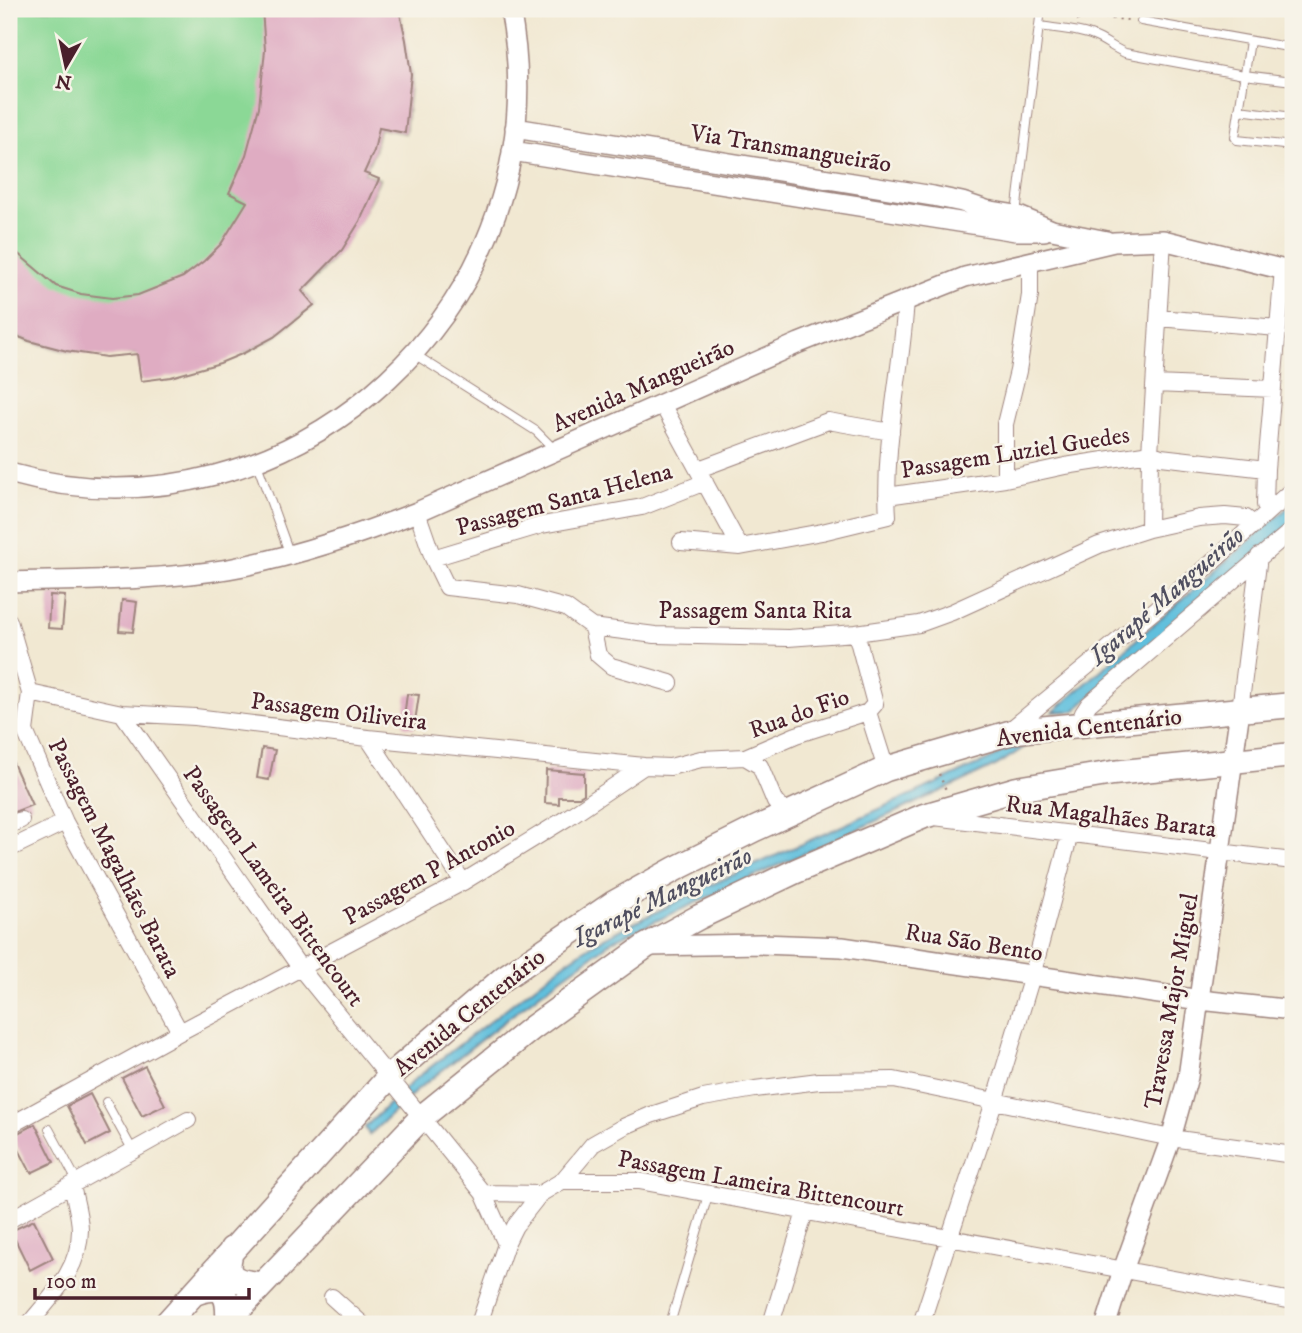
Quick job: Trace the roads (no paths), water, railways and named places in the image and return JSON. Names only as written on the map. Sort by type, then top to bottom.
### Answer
[{"type":"main road","name":"Avenida Centenário","points":[[166,1324],[232,1249],[392,1079],[504,978],[614,903],[675,869],[886,769],[1005,734],[1079,723],[1293,705]]},
{"type":"main road","name":"Avenida Centenário","points":[[226,1322],[419,1113],[646,946],[796,871],[924,816],[1017,789],[1113,772],[1293,755]]},
{"type":"main road","points":[[232,1249],[227,1264],[230,1274],[236,1280],[261,1284]]},
{"type":"main road","points":[[195,1293],[210,1287],[218,1289],[226,1297],[228,1304],[226,1322]]},
{"type":"street","points":[[9,473],[55,483],[100,487],[187,481],[256,461],[311,436],[349,412],[383,385],[414,354],[442,320],[460,292],[485,244],[500,203],[515,128],[517,73],[510,9]]},
{"type":"street","name":"Via Transmangueirão","points":[[515,128],[921,194],[1016,215],[1055,231]]},
{"type":"street","name":"Via Transmangueirão","points":[[512,151],[1016,231],[1055,231],[1114,242]]},
{"type":"street","points":[[1149,529],[1150,453],[1163,240]]},
{"type":"street","name":"Avenida Mangueirão","points":[[9,582],[141,578],[227,569],[354,537],[906,299],[965,278],[1030,262],[1114,242],[1163,240],[1288,271]]},
{"type":"street","points":[[1004,479],[1005,424],[1018,371],[1026,320],[1030,262]]},
{"type":"street","points":[[1276,506],[1265,505],[1266,469],[1278,328],[1288,271]]},
{"type":"street","points":[[887,496],[887,461],[904,335],[906,299]]},
{"type":"street","points":[[1159,318],[1278,328]]},
{"type":"street","points":[[1155,384],[1273,389]]},
{"type":"street","points":[[662,404],[740,547]]},
{"type":"street","name":"Passagem Santa Helena","points":[[433,558],[541,525],[642,507],[702,475],[828,421],[891,432]]},
{"type":"street","name":"Passagem Luziel Guedes","points":[[681,542],[740,547],[822,533],[888,516],[887,496],[1004,479],[1065,466],[1150,453],[1161,457],[1266,469]]},
{"type":"street","points":[[1005,734],[1131,631],[1293,489]]},
{"type":"street","name":"Passagem Santa Rita","points":[[417,512],[433,558],[447,587],[518,595],[566,608],[592,627],[682,635],[788,638],[856,633],[919,624],[1099,545],[1149,529],[1199,518],[1225,516],[1246,518],[1255,525]]},
{"type":"street","points":[[1079,723],[1089,704],[1293,529]]},
{"type":"street","points":[[1240,710],[1259,556]]},
{"type":"street","name":"Passagem Magalhães Barata","points":[[9,621],[30,693],[25,731],[65,822],[180,1032]]},
{"type":"street","points":[[592,627],[598,655],[611,666],[670,683]]},
{"type":"street","points":[[856,633],[875,704],[868,712],[886,769]]},
{"type":"street","name":"Passagem Oiliveira","points":[[30,693],[122,713],[195,717],[368,738],[644,766],[670,767],[701,759],[745,757]]},
{"type":"street","name":"Travessa Major Miguel","points":[[1107,1324],[1123,1270],[1171,1138],[1188,1077],[1240,710]]},
{"type":"street","name":"Rua do Fio","points":[[745,757],[796,735],[868,712]]},
{"type":"street","name":"Passagem Lameira Bittencourt","points":[[122,713],[301,969],[483,1193],[506,1244]]},
{"type":"street","points":[[368,738],[463,883]]},
{"type":"street","points":[[745,757],[760,766],[775,802],[788,814]]},
{"type":"street","name":"Passagem P Antonio","points":[[9,1126],[180,1032],[463,883],[644,766]]},
{"type":"street","name":"Rua Magalhães Barata","points":[[924,816],[1293,861]]},
{"type":"street","points":[[9,849],[65,822]]},
{"type":"street","points":[[921,1324],[994,1102],[1032,976],[1070,834]]},
{"type":"street","name":"Rua São Bento","points":[[646,946],[761,943],[842,947],[1200,1000],[1293,1010]]},
{"type":"street","points":[[479,1324],[506,1244],[540,1194],[562,1181],[593,1144],[650,1115],[704,1098],[818,1082],[894,1080],[1171,1138],[1293,1156]]},
{"type":"street","points":[[9,1220],[188,1120]]},
{"type":"street","name":"Passagem Lameira Bittencourt","points":[[562,1181],[639,1181],[1293,1301]]},
{"type":"street","points":[[29,1324],[63,1283],[75,1258],[80,1229],[75,1185]]},
{"type":"street","points":[[483,1193],[540,1194]]},
{"type":"street","points":[[771,1324],[805,1212]]},
{"type":"street","points":[[332,1297],[362,1324]]},
{"type":"lane","points":[[1016,215],[1041,9]]},
{"type":"lane","points":[[1141,21],[1293,48]]},
{"type":"lane","points":[[1039,26],[1068,30],[1100,39],[1108,46],[1125,53],[1244,75],[1293,81]]},
{"type":"lane","points":[[1250,41],[1234,135],[1237,140],[1293,146]]},
{"type":"lane","points":[[1239,110],[1293,117]]},
{"type":"lane","points":[[414,354],[536,431],[556,451]]},
{"type":"lane","points":[[256,461],[290,555]]},
{"type":"lane","points":[[106,1102],[133,1151]]},
{"type":"lane","points":[[49,1129],[75,1185]]},
{"type":"lane","points":[[670,1324],[708,1195]]},
{"type":"water","points":[[1293,503],[1293,522],[1074,711],[1053,712]]},
{"type":"water","points":[[1025,747],[997,765],[957,784],[614,940],[539,994],[417,1090],[369,1135],[365,1127],[414,1080],[566,962],[596,942],[704,888],[993,758],[1006,749]]},
{"type":"water label","name":"Igarapé Mangueirão","points":[[1166,595]]},
{"type":"water label","name":"Igarapé Mangueirão","points":[[662,896]]}]
